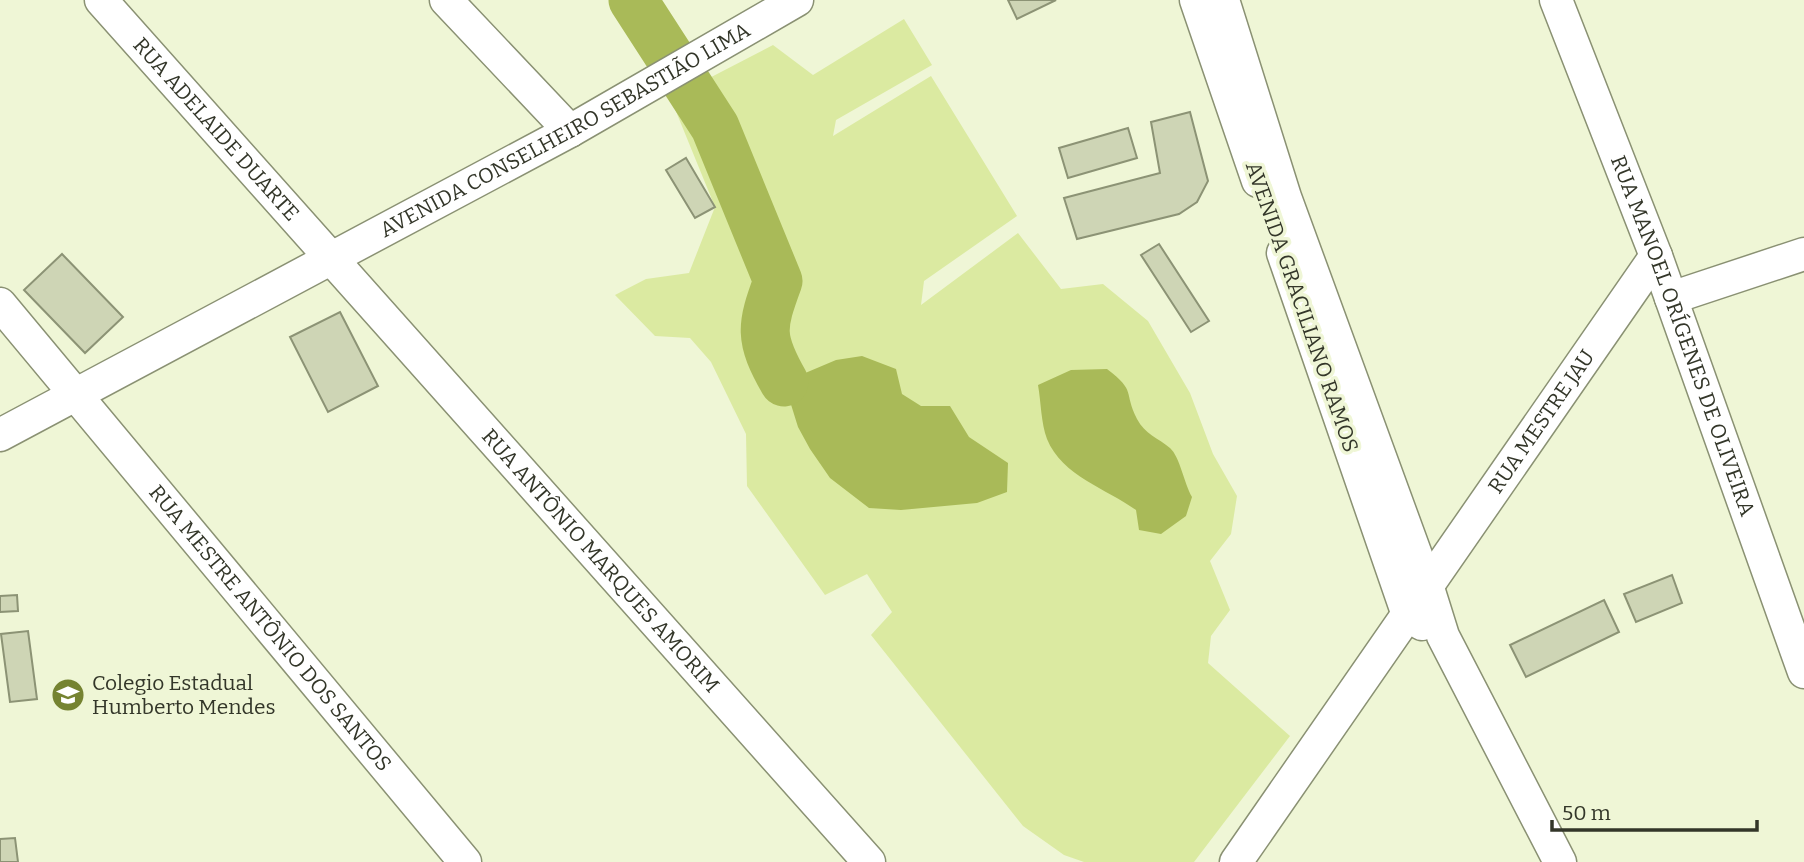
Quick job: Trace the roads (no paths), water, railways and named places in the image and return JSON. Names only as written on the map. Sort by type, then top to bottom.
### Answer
[{"type":"street","name":"RUA ADELAIDE DUARTE","points":[[100,0],[331,258]]},
{"type":"street","points":[[446,0],[570,131]]},
{"type":"street","name":"AVENIDA CONSELHEIRO SEBASTIÃO LIMA","points":[[0,435],[570,131],[797,0]]},
{"type":"street","name":"AVENIDA GRACILIANO RAMOS","points":[[1196,0],[1408,615]]},
{"type":"street","name":"AVENIDA GRACILIANO RAMOS","points":[[1223,0],[1285,197],[1428,588],[1443,636],[1560,862]]},
{"type":"street","name":"RUA MANOEL ORÍGENES DE OLIVEIRA","points":[[1556,0],[1795,614],[1804,673]]},
{"type":"street","points":[[1671,298],[1804,254]]},
{"type":"street","name":"RUA MESTRE JAU","points":[[1428,588],[1656,256]]},
{"type":"street","name":"RUA ANTÔNIO MARQUES AMORIM","points":[[331,258],[869,862]]},
{"type":"street","name":"RUA MESTRE ANTÔNIO DOS SANTOS","points":[[0,304],[465,862]]},
{"type":"street","points":[[1236,862],[1428,588]]},
{"type":"street","points":[[1408,615],[1443,636]]},
{"type":"waterway","points":[[633,0],[715,127],[778,281],[768,310],[765,332],[770,354],[784,382]]},
{"type":"place","name":"Colegio Estadual Humberto Mendes","points":[[68,695]]}]
